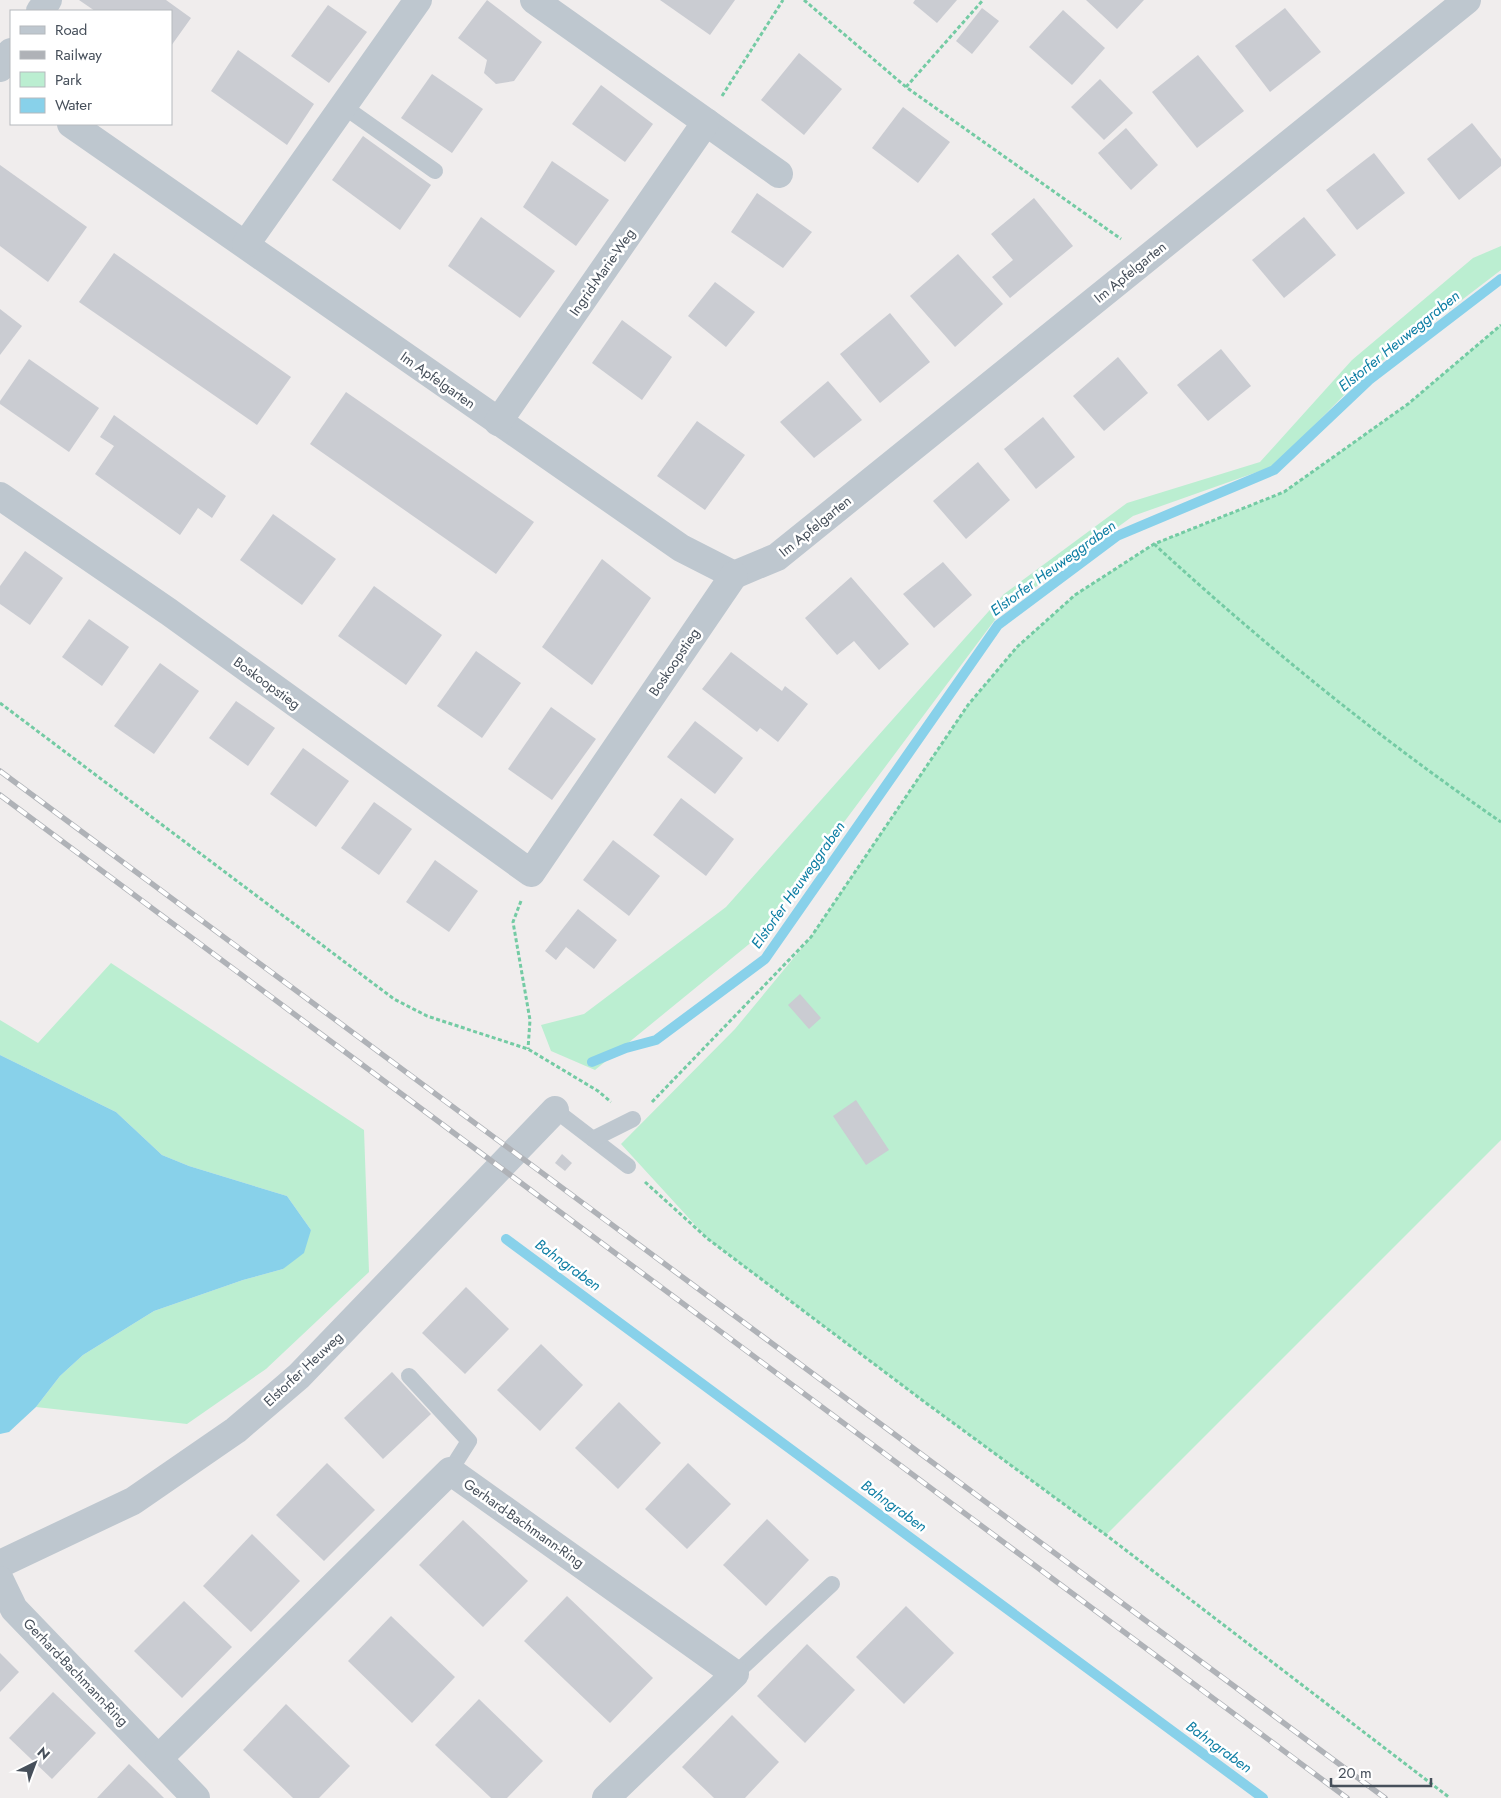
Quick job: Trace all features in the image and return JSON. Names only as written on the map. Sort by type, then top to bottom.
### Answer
[{"type":"street","points":[[246,244],[418,0]]},
{"type":"street","points":[[534,0],[778,174]]},
{"type":"street","name":"Im Apfelgarten","points":[[72,125],[682,548],[734,575],[777,557],[1467,0]]},
{"type":"street","points":[[0,68],[10,53]]},
{"type":"street","name":"Ingrid-Marie-Weg","points":[[498,422],[706,122]]},
{"type":"street","name":"Boskoopstieg","points":[[0,496],[169,612],[531,874],[734,575]]},
{"type":"street","name":"Elstorfer Heuweg","points":[[0,1564],[133,1501],[236,1430],[299,1376],[555,1110]]},
{"type":"street","name":"Gerhard-Bachmann-Ring","points":[[159,1758],[450,1471],[735,1674]]},
{"type":"street","name":"Gerhard-Bachmann-Ring","points":[[0,1580],[14,1608],[196,1798]]},
{"type":"street","points":[[606,1798],[735,1674]]},
{"type":"lane","points":[[343,106],[435,171]]},
{"type":"lane","points":[[555,1110],[628,1166]]},
{"type":"lane","points":[[593,1139],[633,1119]]},
{"type":"lane","points":[[409,1376],[469,1441],[450,1471]]},
{"type":"lane","points":[[735,1674],[832,1584]]},
{"type":"path","points":[[706,122],[783,0]]},
{"type":"path","points":[[804,0],[906,87],[1148,258]]},
{"type":"path","points":[[906,87],[982,0]]},
{"type":"path","points":[[0,703],[394,999],[427,1016],[528,1050],[598,1091],[633,1119],[665,1091],[811,937],[968,705],[1017,646],[1075,595],[1154,544],[1284,492],[1408,404],[1501,325]]},
{"type":"path","points":[[1154,544],[1308,677],[1426,770],[1501,822]]},
{"type":"path","points":[[528,1050],[530,1020],[513,922],[531,874]]},
{"type":"path","points":[[628,1166],[708,1239],[1114,1541],[1450,1798]]},
{"type":"green space","points":[[1501,246],[1501,270],[1365,374],[1274,466],[1133,516],[1000,613],[759,936],[595,1070],[551,1051],[541,1025],[584,1014],[726,907],[1004,594],[1127,503],[1260,462],[1352,360],[1473,258]]},
{"type":"green space","points":[[1501,325],[1501,1140],[1106,1535],[708,1239],[621,1144],[735,1029],[811,937],[968,705],[1017,647],[1075,595],[1154,544],[1284,492],[1408,404]]},
{"type":"green space","points":[[111,963],[364,1130],[369,1272],[266,1369],[187,1424],[36,1407],[60,1376],[83,1355],[154,1311],[243,1280],[283,1269],[311,1230],[287,1196],[189,1166],[162,1155],[116,1112],[0,1055],[0,1020],[38,1043]]},
{"type":"water","points":[[0,1055],[116,1112],[162,1155],[189,1166],[287,1196],[311,1230],[304,1253],[283,1269],[243,1280],[154,1311],[83,1355],[60,1376],[36,1407],[9,1432],[0,1434]]},
{"type":"building","points":[[79,0],[166,0],[191,18],[172,45],[172,10],[94,10]]},
{"type":"building","points":[[487,0],[542,42],[514,81],[496,84],[484,73],[487,60],[458,38]]},
{"type":"building","points":[[660,0],[735,0],[710,35]]},
{"type":"building","points":[[915,0],[957,0],[937,23],[913,3]]},
{"type":"building","points":[[1086,0],[1144,0],[1117,29]]},
{"type":"building","points":[[328,5],[367,32],[329,83],[291,56]]},
{"type":"building","points":[[982,8],[999,21],[972,54],[956,41]]},
{"type":"building","points":[[1285,8],[1321,52],[1270,92],[1235,46]]},
{"type":"building","points":[[1063,10],[1105,48],[1072,85],[1029,47]]},
{"type":"building","points":[[238,50],[314,104],[287,145],[211,91]]},
{"type":"building","points":[[799,53],[842,89],[804,135],[761,100]]},
{"type":"building","points":[[1198,55],[1244,111],[1197,148],[1152,92]]},
{"type":"building","points":[[432,74],[483,109],[452,153],[401,118]]},
{"type":"building","points":[[1100,79],[1133,113],[1104,140],[1071,107]]},
{"type":"building","points":[[601,85],[653,124],[625,162],[572,124]]},
{"type":"building","points":[[903,107],[950,142],[918,183],[872,148]]},
{"type":"building","points":[[1472,123],[1501,159],[1501,166],[1459,200],[1427,159]]},
{"type":"building","points":[[1126,128],[1158,165],[1131,190],[1098,153]]},
{"type":"building","points":[[363,136],[431,185],[400,230],[332,180]]},
{"type":"building","points":[[1374,153],[1405,193],[1357,230],[1326,190]]},
{"type":"building","points":[[552,161],[609,200],[576,246],[523,207]]},
{"type":"building","points":[[0,165],[87,227],[48,282],[0,246]]},
{"type":"building","points":[[757,193],[812,232],[783,268],[731,232]]},
{"type":"building","points":[[1034,198],[1073,246],[1010,298],[992,277],[1013,260],[991,234]]},
{"type":"building","points":[[481,217],[555,271],[520,318],[448,266]]},
{"type":"building","points":[[1304,217],[1336,255],[1284,298],[1252,260]]},
{"type":"building","points":[[114,253],[291,377],[257,425],[79,302]]},
{"type":"building","points":[[958,254],[1003,304],[955,347],[910,296]]},
{"type":"building","points":[[715,282],[755,312],[726,347],[688,316]]},
{"type":"building","points":[[0,309],[22,326],[0,355]]},
{"type":"building","points":[[890,313],[930,362],[880,403],[840,354]]},
{"type":"building","points":[[622,320],[672,357],[642,400],[592,363]]},
{"type":"building","points":[[1221,349],[1251,386],[1208,421],[1177,385]]},
{"type":"building","points":[[1118,357],[1148,393],[1104,431],[1073,396]]},
{"type":"building","points":[[29,359],[99,408],[69,452],[0,404],[0,401]]},
{"type":"building","points":[[828,381],[862,420],[814,458],[780,422]]},
{"type":"building","points":[[346,392],[534,522],[496,574],[310,444]]},
{"type":"building","points":[[114,415],[226,496],[212,518],[198,508],[180,535],[95,474],[114,446],[100,437]]},
{"type":"building","points":[[1043,417],[1075,457],[1036,489],[1004,449]]},
{"type":"building","points":[[697,421],[745,455],[705,510],[657,476]]},
{"type":"building","points":[[978,462],[1010,500],[966,539],[933,501]]},
{"type":"building","points":[[273,514],[336,559],[302,605],[240,560]]},
{"type":"building","points":[[25,551],[63,578],[30,625],[0,604],[0,586]]},
{"type":"building","points":[[602,559],[651,598],[592,685],[542,647]]},
{"type":"building","points":[[943,562],[972,595],[934,628],[903,594]]},
{"type":"building","points":[[851,577],[909,644],[879,670],[854,641],[837,655],[805,618]]},
{"type":"building","points":[[374,586],[442,635],[406,685],[338,636]]},
{"type":"building","points":[[89,619],[129,647],[102,686],[62,657]]},
{"type":"building","points":[[476,651],[521,683],[482,738],[437,706]]},
{"type":"building","points":[[731,652],[782,691],[785,686],[808,704],[778,742],[760,728],[757,732],[702,689]]},
{"type":"building","points":[[160,663],[199,691],[154,754],[114,726]]},
{"type":"building","points":[[236,701],[275,728],[248,766],[209,738]]},
{"type":"building","points":[[551,707],[596,739],[552,800],[508,769]]},
{"type":"building","points":[[695,721],[743,758],[715,794],[667,757]]},
{"type":"building","points":[[303,748],[349,781],[316,827],[270,794]]},
{"type":"building","points":[[681,798],[734,839],[706,876],[653,835]]},
{"type":"building","points":[[374,802],[412,829],[379,875],[341,848]]},
{"type":"building","points":[[613,840],[660,876],[629,916],[583,880]]},
{"type":"building","points":[[435,860],[478,891],[449,932],[406,902]]},
{"type":"building","points":[[578,909],[617,940],[594,969],[566,947],[556,960],[545,951]]},
{"type":"building","points":[[800,994],[821,1018],[809,1029],[788,1005]]},
{"type":"building","points":[[856,1100],[889,1150],[866,1165],[833,1116]]},
{"type":"building","points":[[562,1154],[572,1163],[565,1171],[555,1163]]},
{"type":"building","points":[[466,1287],[509,1329],[465,1374],[422,1333]]},
{"type":"building","points":[[541,1344],[583,1385],[540,1431],[497,1390]]},
{"type":"building","points":[[392,1372],[431,1414],[383,1459],[344,1418]]},
{"type":"building","points":[[619,1402],[661,1443],[618,1489],[575,1448]]},
{"type":"building","points":[[327,1463],[375,1510],[324,1561],[276,1515]]},
{"type":"building","points":[[688,1463],[731,1504],[687,1549],[645,1509]]},
{"type":"building","points":[[767,1519],[809,1560],[766,1606],[723,1565]]},
{"type":"building","points":[[463,1520],[528,1581],[483,1627],[419,1565]]},
{"type":"building","points":[[252,1534],[300,1581],[251,1632],[203,1586]]},
{"type":"building","points":[[567,1596],[653,1678],[610,1723],[524,1641]]},
{"type":"building","points":[[184,1601],[232,1647],[182,1698],[134,1651]]},
{"type":"building","points":[[906,1606],[954,1653],[904,1704],[856,1657]]},
{"type":"building","points":[[391,1616],[455,1677],[412,1723],[348,1661]]},
{"type":"building","points":[[807,1644],[855,1690],[805,1743],[757,1696]]},
{"type":"building","points":[[0,1653],[19,1672],[0,1692]]},
{"type":"building","points":[[53,1692],[96,1733],[52,1779],[9,1738]]},
{"type":"building","points":[[479,1699],[543,1761],[507,1798],[491,1798],[435,1745]]},
{"type":"building","points":[[286,1704],[350,1766],[319,1798],[293,1798],[243,1750]]},
{"type":"building","points":[[732,1715],[779,1762],[745,1798],[714,1798],[682,1767]]},
{"type":"building","points":[[129,1764],[151,1785],[164,1798],[97,1798]]},
{"type":"waterway","name":"Elstorfer Heuweggraben","points":[[592,1062],[626,1048],[656,1040],[765,959],[998,625],[1117,536],[1274,470],[1369,380],[1501,279]]},
{"type":"waterway","name":"Bahngraben","points":[[506,1239],[1263,1798]]},
{"type":"railway","points":[[0,771],[1385,1798]]},
{"type":"railway","points":[[0,795],[1347,1798]]}]
